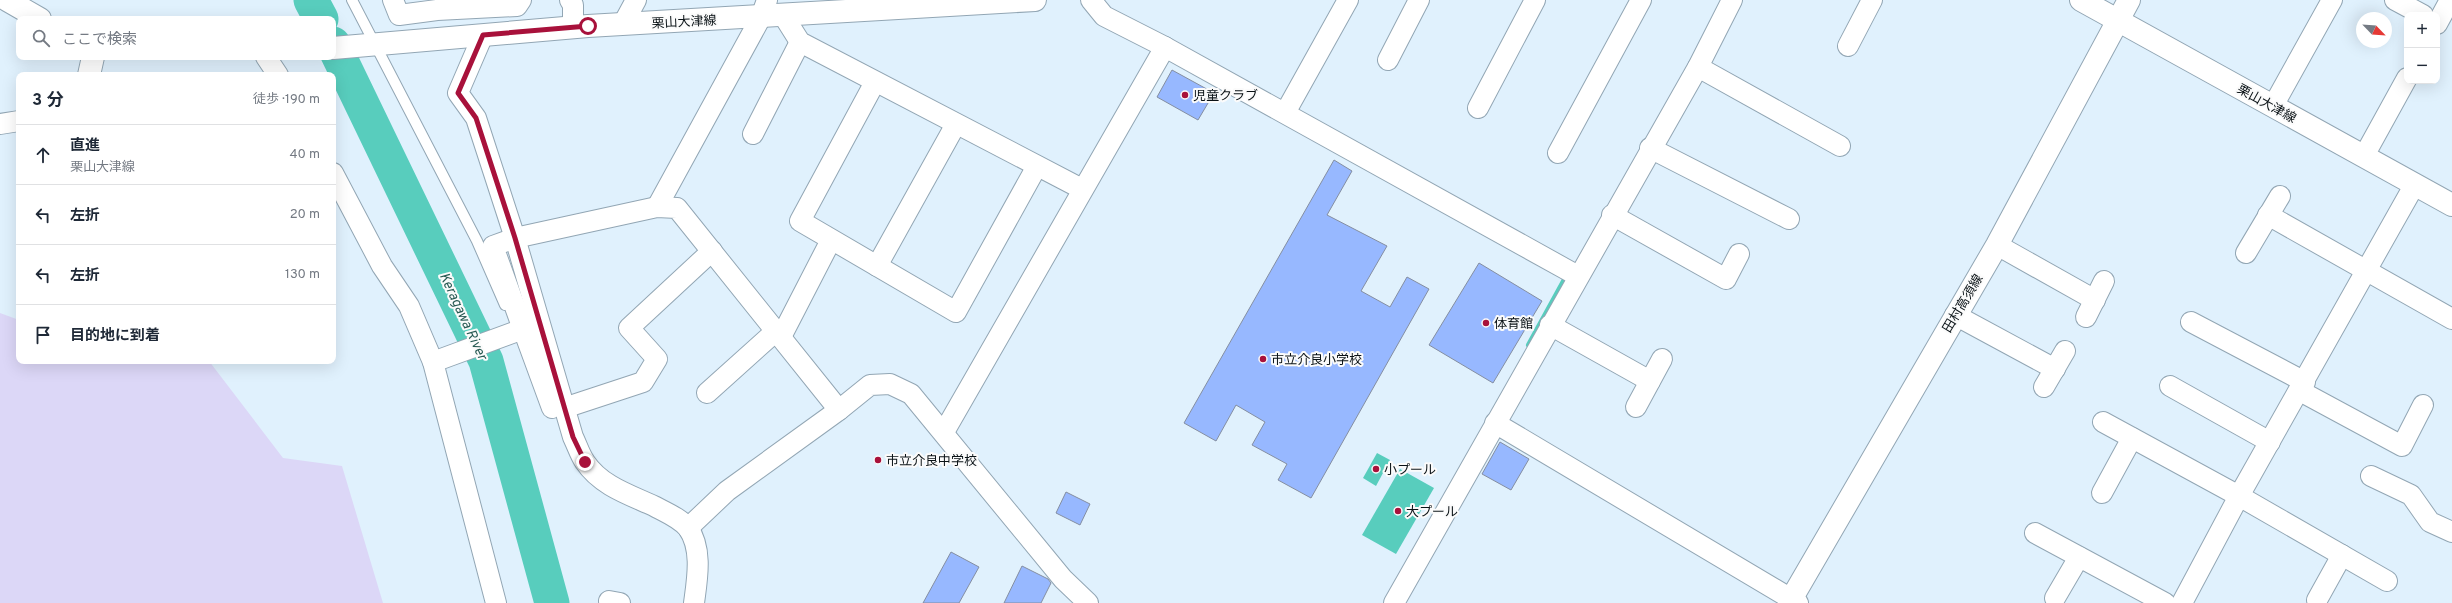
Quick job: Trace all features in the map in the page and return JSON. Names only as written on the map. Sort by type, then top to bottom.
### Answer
[{"type":"main road","points":[[7,0],[35,16]]},
{"type":"main road","name":"栗山大津線","points":[[336,48],[623,24],[764,8],[783,15],[1035,0]]},
{"type":"main road","name":"栗山大津線","points":[[2081,0],[2452,205]]},
{"type":"main road","name":"田村高須線","points":[[1793,602],[1955,315],[1997,245],[2129,0]]},
{"type":"main road","points":[[90,72],[92,60]]},
{"type":"street","points":[[393,0],[399,15],[440,5],[517,6],[521,0]]},
{"type":"street","points":[[570,0],[573,5],[573,27]]},
{"type":"street","points":[[623,24],[636,0]]},
{"type":"street","points":[[1091,0],[1104,16],[1165,46],[1578,276]]},
{"type":"street","points":[[1285,113],[1348,0]]},
{"type":"street","points":[[1388,60],[1419,0]]},
{"type":"street","points":[[1478,108],[1535,0]]},
{"type":"street","points":[[1558,153],[1641,0]]},
{"type":"street","points":[[1394,603],[1612,214],[1698,67],[1732,0]]},
{"type":"street","points":[[1848,46],[1872,0]]},
{"type":"street","points":[[2273,106],[2332,0]]},
{"type":"street","points":[[2395,0],[2417,12]]},
{"type":"street","points":[[2440,18],[2450,0]]},
{"type":"street","points":[[657,207],[764,8]]},
{"type":"street","points":[[783,15],[800,42],[1082,189]]},
{"type":"street","points":[[483,35],[458,93],[476,118],[515,238],[573,437],[585,462],[612,487],[670,514],[688,528],[696,549],[698,573],[694,603]]},
{"type":"street","points":[[753,134],[800,42]]},
{"type":"street","points":[[944,432],[1165,46]]},
{"type":"street","points":[[268,60],[276,72]]},
{"type":"street","points":[[1698,67],[1840,146]]},
{"type":"street","points":[[875,82],[800,221],[956,312],[1037,166]]},
{"type":"street","points":[[2364,156],[2404,83]]},
{"type":"street","points":[[0,124],[16,121]]},
{"type":"street","points":[[877,266],[956,124]]},
{"type":"street","points":[[1650,148],[1788,219]]},
{"type":"street","points":[[336,179],[382,266],[441,358],[496,603]]},
{"type":"street","points":[[2182,603],[2239,496],[2415,184]]},
{"type":"street","points":[[2246,253],[2280,196]]},
{"type":"street","points":[[573,437],[562,437],[515,331],[493,246],[515,238],[657,207],[677,208],[839,410]]},
{"type":"street","points":[[1612,214],[1726,279],[1739,254]]},
{"type":"street","points":[[2268,215],[2452,319]]},
{"type":"street","points":[[707,393],[779,334],[831,240]]},
{"type":"street","points":[[1997,245],[2095,300]]},
{"type":"street","points":[[564,408],[643,382],[657,359],[629,328],[712,251]]},
{"type":"street","points":[[2086,318],[2104,281]]},
{"type":"street","points":[[1955,315],[2055,369]]},
{"type":"street","points":[[2191,322],[2402,446],[2423,405]]},
{"type":"street","points":[[1550,325],[1650,381]]},
{"type":"street","points":[[441,358],[515,331]]},
{"type":"street","points":[[2044,387],[2065,350]]},
{"type":"street","points":[[1636,407],[1662,359]]},
{"type":"street","points":[[688,528],[726,491],[839,410],[870,385],[890,384],[911,394],[944,432],[1063,579],[1088,603]]},
{"type":"street","points":[[2170,386],[2270,442]]},
{"type":"street","points":[[2103,422],[2239,496],[2387,581]]},
{"type":"street","points":[[1496,423],[1793,602]]},
{"type":"street","points":[[2102,493],[2132,438]]},
{"type":"street","points":[[2371,476],[2411,495],[2430,522],[2452,532]]},
{"type":"street","points":[[2035,533],[2165,603]]},
{"type":"street","points":[[2317,600],[2342,555]]},
{"type":"street","points":[[2055,598],[2079,557]]},
{"type":"street","points":[[610,603],[609,601],[620,603]]},
{"type":"lane","points":[[352,0],[373,45],[477,241],[515,331]]},
{"type":"shaded area","points":[[0,313],[16,319],[16,364],[211,364],[283,458],[342,466],[383,603],[0,603]]},
{"type":"shaded area","name":"小プール","points":[[1377,453],[1390,460],[1376,486],[1363,478]]},
{"type":"shaded area","name":"大プール","points":[[1400,469],[1434,488],[1396,554],[1362,535]]},
{"type":"building","name":"児童クラブ","points":[[1172,70],[1214,93],[1198,120],[1157,97]]},
{"type":"building","points":[[1334,160],[1352,171],[1327,215],[1387,246],[1361,291],[1390,307],[1407,277],[1429,289],[1311,498],[1278,480],[1287,464],[1252,445],[1265,422],[1236,405],[1216,441],[1184,423]]},
{"type":"building","name":"体育館","points":[[1479,263],[1542,301],[1493,383],[1429,345]]},
{"type":"building","points":[[1500,442],[1529,459],[1511,490],[1482,474]]},
{"type":"building","points":[[1066,492],[1090,504],[1080,525],[1056,513]]},
{"type":"building","points":[[951,552],[979,567],[959,603],[923,603]]},
{"type":"building","points":[[1022,566],[1048,579],[1051,583],[1041,603],[1004,603]]},
{"type":"waterway","name":"Keragawa River","points":[[311,0],[319,16]]},
{"type":"waterway","name":"Keragawa River","points":[[336,50],[486,361],[552,603]]},
{"type":"waterway","points":[[1529,345],[1568,274]]},
{"type":"place","name":"児童クラブ","points":[[1185,95]]},
{"type":"place","name":"体育館","points":[[1486,323]]},
{"type":"place","name":"市立介良小学校","points":[[1263,359]]},
{"type":"place","name":"市立介良中学校","points":[[878,460]]},
{"type":"place","name":"小プール","points":[[1376,469]]},
{"type":"place","name":"大プール","points":[[1398,511]]},
{"type":"route","points":[[585,462],[573,437],[515,238],[476,118],[458,93],[483,35],[588,26]]}]
